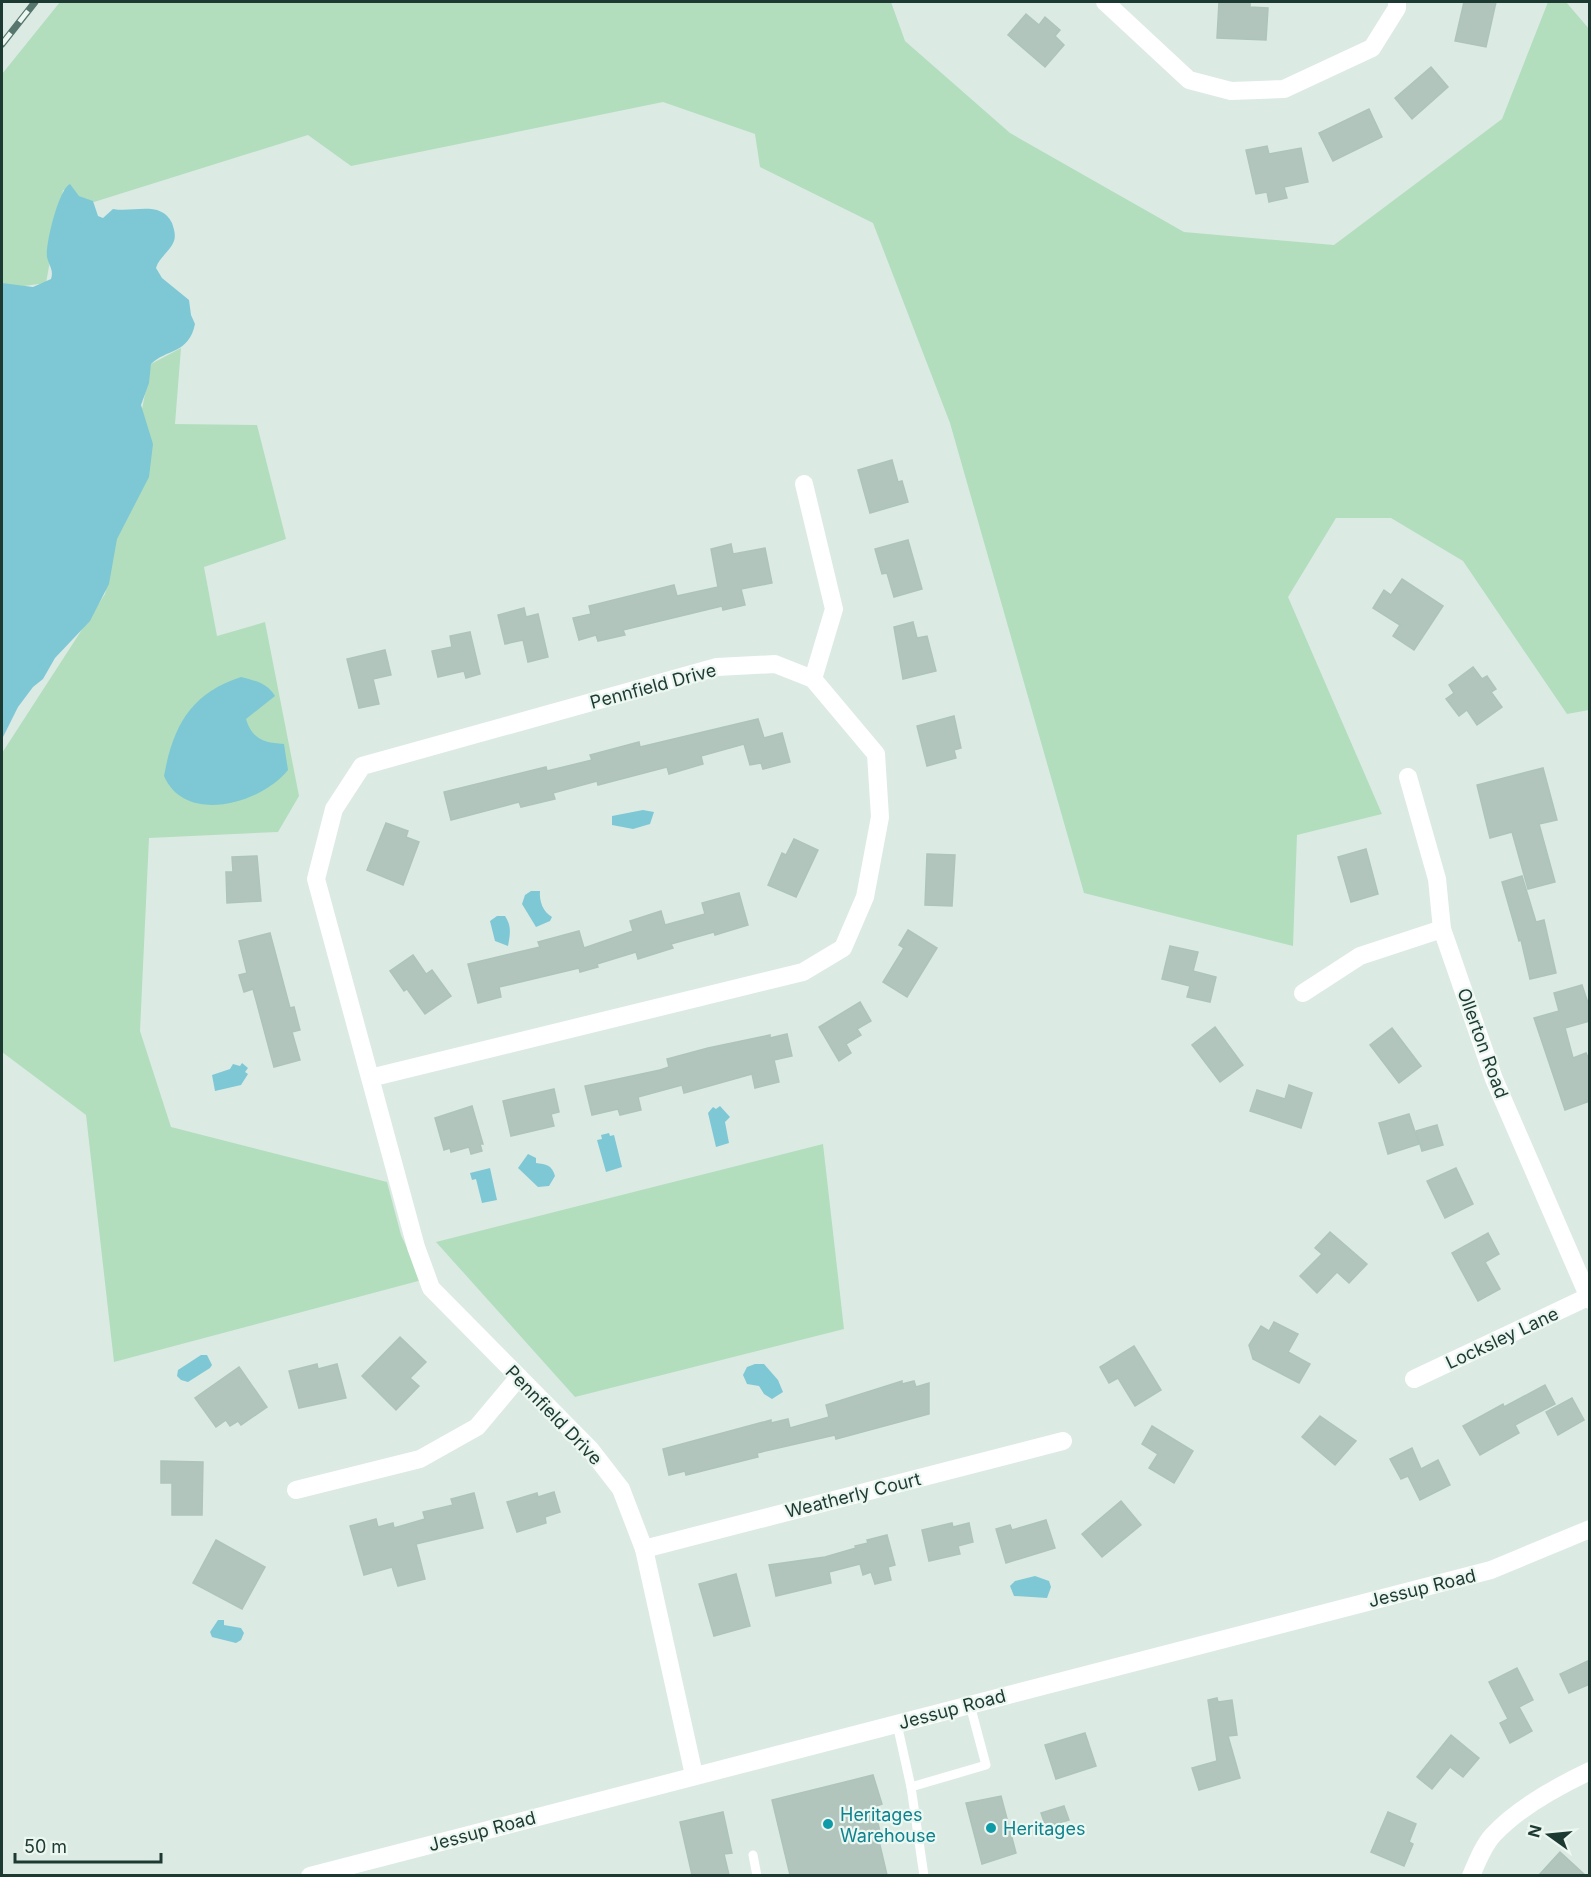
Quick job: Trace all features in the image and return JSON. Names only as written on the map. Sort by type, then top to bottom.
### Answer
[{"type":"street","points":[[1105,2],[1190,80],[1231,91],[1284,88],[1372,48],[1396,8],[1397,2]]},
{"type":"street","points":[[804,484],[834,609],[813,679]]},
{"type":"street","name":"Pennfield Drive","points":[[370,1078],[803,972],[843,948],[866,897],[880,818],[876,754],[813,679],[775,664],[717,667],[362,766],[334,809],[316,879],[370,1078],[416,1247],[431,1288],[590,1449],[621,1489],[644,1549],[694,1775]]},
{"type":"street","name":"Ollerton Road","points":[[1408,777],[1437,879],[1442,929],[1494,1078],[1589,1298]]},
{"type":"street","points":[[1303,993],[1360,956],[1442,929]]},
{"type":"street","name":"Locksley Lane","points":[[1414,1379],[1589,1298]]},
{"type":"street","points":[[296,1490],[420,1459],[477,1427],[519,1377]]},
{"type":"street","name":"Weatherly Court","points":[[644,1549],[1063,1441]]},
{"type":"street","name":"Jessup Road","points":[[310,1875],[1491,1570],[1590,1529]]},
{"type":"street","points":[[1471,1875],[1492,1836],[1552,1792],[1590,1771]]},
{"type":"lane","points":[[911,1787],[986,1766],[970,1705]]},
{"type":"lane","points":[[897,1724],[911,1787],[924,1875]]},
{"type":"lane","points":[[753,1855],[757,1875]]},
{"type":"green space","points":[[60,2],[891,2],[905,41],[1010,133],[1184,232],[1334,245],[1502,119],[1548,2],[1566,2],[1590,30],[1589,710],[1567,714],[1463,561],[1391,518],[1336,518],[1288,597],[1382,814],[1297,835],[1293,946],[1084,893],[950,423],[873,223],[760,167],[755,134],[663,102],[351,166],[308,135],[94,202],[63,190],[46,283],[2,289],[2,74]]},
{"type":"green space","points":[[181,348],[175,424],[257,425],[286,539],[204,567],[217,636],[265,622],[299,796],[278,832],[149,838],[140,1031],[171,1127],[387,1182],[401,1235],[422,1280],[114,1362],[86,1115],[2,1052],[2,753],[105,594],[151,364]]},
{"type":"green space","points":[[823,1144],[844,1329],[575,1397],[436,1242]]},
{"type":"water","points":[[70,184],[79,196],[93,201],[98,216],[103,218],[113,209],[154,210],[167,216],[173,225],[175,239],[156,268],[162,278],[189,300],[195,324],[188,341],[151,364],[149,383],[141,405],[153,444],[149,477],[117,539],[109,584],[90,621],[55,658],[43,679],[33,687],[18,707],[2,739],[2,283],[33,287],[51,279],[52,270],[47,257],[48,241],[61,195]]},
{"type":"water","points":[[241,677],[265,685],[275,696],[246,719],[252,731],[260,739],[284,744],[288,770],[276,782],[242,800],[205,805],[188,801],[174,791],[164,776],[179,727],[197,702],[209,692]]},
{"type":"water","points":[[643,810],[654,812],[650,824],[633,829],[612,825],[612,816]]},
{"type":"water","points":[[531,891],[540,891],[542,906],[552,917],[550,921],[536,927],[522,904],[525,895]]},
{"type":"water","points":[[497,916],[505,916],[509,923],[508,946],[495,941],[490,921]]},
{"type":"water","points":[[242,1063],[248,1068],[245,1072],[248,1074],[241,1085],[215,1091],[212,1075],[230,1069],[233,1064],[240,1066]]},
{"type":"water","points":[[720,1106],[730,1117],[725,1122],[729,1143],[716,1147],[708,1113],[713,1107],[716,1109]]},
{"type":"water","points":[[609,1133],[610,1136],[614,1135],[622,1167],[606,1172],[597,1140],[602,1139],[601,1135]]},
{"type":"water","points":[[528,1154],[536,1158],[536,1163],[552,1169],[555,1176],[549,1186],[538,1187],[518,1168]]},
{"type":"water","points":[[490,1168],[497,1200],[482,1203],[476,1179],[472,1180],[470,1173]]},
{"type":"water","points":[[201,1355],[207,1355],[212,1365],[210,1368],[188,1382],[181,1380],[177,1376],[178,1370]]},
{"type":"water","points":[[764,1364],[778,1380],[783,1392],[772,1399],[764,1394],[759,1386],[747,1384],[743,1375],[747,1367]]},
{"type":"water","points":[[1035,1576],[1049,1581],[1051,1587],[1047,1598],[1014,1596],[1010,1586],[1015,1581]]},
{"type":"water","points":[[218,1620],[224,1620],[224,1625],[241,1628],[244,1633],[241,1640],[236,1643],[212,1637],[210,1632]]},
{"type":"building","points":[[1219,2],[1250,2],[1250,7],[1268,8],[1266,40],[1217,38]]},
{"type":"building","points":[[1464,2],[1496,2],[1486,47],[1455,41]]},
{"type":"building","points":[[1026,14],[1039,25],[1045,17],[1060,30],[1055,36],[1064,45],[1045,67],[1008,35]]},
{"type":"building","points":[[1431,67],[1448,87],[1412,119],[1395,98]]},
{"type":"building","points":[[1369,109],[1382,137],[1333,161],[1319,133]]},
{"type":"building","points":[[1267,146],[1269,154],[1301,148],[1308,182],[1284,187],[1287,198],[1269,202],[1267,192],[1256,194],[1246,150]]},
{"type":"building","points":[[892,460],[898,482],[902,481],[908,502],[870,513],[858,470]]},
{"type":"building","points":[[908,540],[922,589],[894,597],[887,573],[882,574],[875,549]]},
{"type":"building","points":[[731,544],[733,554],[765,548],[772,583],[741,589],[745,605],[723,610],[722,606],[623,630],[625,635],[598,641],[596,635],[579,640],[573,618],[591,614],[589,606],[674,585],[677,596],[718,587],[711,549]]},
{"type":"building","points":[[1402,579],[1443,606],[1414,650],[1393,636],[1400,625],[1373,608],[1384,590],[1391,595]]},
{"type":"building","points":[[524,608],[526,617],[538,614],[548,657],[528,662],[523,640],[505,644],[498,615]]},
{"type":"building","points":[[913,622],[917,638],[927,636],[936,671],[903,679],[894,627]]},
{"type":"building","points":[[470,632],[480,674],[466,678],[464,671],[438,677],[432,651],[452,647],[450,636]]},
{"type":"building","points":[[385,650],[391,675],[373,679],[379,704],[359,708],[347,659]]},
{"type":"building","points":[[1473,667],[1482,679],[1487,676],[1496,689],[1491,692],[1502,707],[1477,725],[1467,710],[1459,716],[1446,699],[1454,693],[1449,685]]},
{"type":"building","points":[[954,716],[961,748],[954,750],[956,758],[927,766],[917,726]]},
{"type":"building","points":[[758,719],[764,738],[782,733],[790,762],[763,769],[761,763],[750,765],[744,744],[701,756],[703,764],[669,774],[667,767],[598,785],[597,781],[553,793],[555,799],[521,807],[519,802],[451,820],[444,792],[546,767],[547,771],[592,760],[590,755],[639,742],[640,747]]},
{"type":"building","points":[[1543,768],[1557,820],[1539,824],[1555,882],[1528,889],[1512,832],[1490,838],[1477,785]]},
{"type":"building","points":[[386,823],[408,831],[406,837],[419,842],[403,885],[367,870]]},
{"type":"building","points":[[794,839],[818,850],[796,897],[768,885],[782,853],[786,855]]},
{"type":"building","points":[[1366,849],[1378,894],[1351,902],[1338,857]]},
{"type":"building","points":[[927,854],[955,855],[952,906],[925,905]]},
{"type":"building","points":[[257,856],[261,901],[227,903],[226,872],[233,872],[232,857]]},
{"type":"building","points":[[1522,876],[1536,922],[1544,920],[1556,973],[1530,979],[1521,940],[1519,941],[1502,882]]},
{"type":"building","points":[[739,893],[748,925],[715,935],[714,932],[671,944],[673,948],[638,959],[636,952],[597,964],[598,967],[580,972],[579,968],[499,987],[501,997],[478,1003],[468,964],[540,947],[538,942],[579,931],[584,948],[633,931],[630,921],[661,911],[665,925],[705,914],[702,903]]},
{"type":"building","points":[[908,930],[937,948],[907,997],[883,982],[904,948],[899,945]]},
{"type":"building","points":[[270,933],[290,1008],[294,1007],[300,1030],[292,1032],[300,1060],[274,1067],[253,989],[244,992],[239,975],[247,973],[239,941]]},
{"type":"building","points":[[1170,946],[1198,952],[1193,971],[1216,977],[1210,1002],[1187,997],[1190,986],[1162,979]]},
{"type":"building","points":[[413,955],[426,974],[432,970],[451,996],[425,1014],[407,989],[404,991],[390,971]]},
{"type":"building","points":[[1582,985],[1590,1009],[1590,1021],[1565,1028],[1573,1058],[1586,1053],[1590,1062],[1590,1101],[1565,1110],[1534,1018],[1559,1011],[1554,993]]},
{"type":"building","points":[[860,1002],[871,1021],[857,1029],[861,1035],[846,1044],[851,1053],[839,1061],[819,1027]]},
{"type":"building","points":[[1215,1027],[1243,1065],[1220,1082],[1192,1045]]},
{"type":"building","points":[[1392,1028],[1421,1066],[1399,1083],[1370,1045]]},
{"type":"building","points":[[787,1034],[792,1056],[774,1060],[779,1082],[755,1088],[752,1074],[684,1093],[682,1085],[638,1097],[641,1110],[620,1115],[618,1109],[592,1115],[585,1086],[660,1070],[669,1067],[667,1059],[708,1048],[770,1035],[770,1038]]},
{"type":"building","points":[[1289,1085],[1312,1093],[1301,1128],[1250,1111],[1257,1090],[1285,1099]]},
{"type":"building","points":[[554,1089],[559,1112],[551,1114],[554,1126],[511,1136],[503,1101]]},
{"type":"building","points":[[472,1106],[483,1144],[480,1144],[482,1151],[471,1154],[469,1147],[451,1152],[450,1148],[444,1150],[435,1118]]},
{"type":"building","points":[[1409,1114],[1419,1144],[1388,1154],[1379,1123]]},
{"type":"building","points":[[1437,1125],[1443,1145],[1422,1151],[1416,1131]]},
{"type":"building","points":[[1456,1168],[1473,1204],[1445,1218],[1427,1181]]},
{"type":"building","points":[[1330,1232],[1367,1264],[1349,1283],[1337,1272],[1317,1293],[1300,1276],[1322,1254],[1315,1248]]},
{"type":"building","points":[[1488,1233],[1499,1254],[1485,1262],[1500,1289],[1478,1301],[1452,1253]]},
{"type":"building","points":[[1274,1322],[1298,1334],[1288,1352],[1310,1364],[1299,1383],[1253,1359],[1249,1345],[1261,1326],[1269,1331]]},
{"type":"building","points":[[400,1337],[426,1362],[410,1378],[419,1386],[396,1410],[362,1376]]},
{"type":"building","points":[[1134,1346],[1161,1390],[1135,1406],[1118,1378],[1109,1383],[1100,1367]]},
{"type":"building","points":[[317,1364],[318,1369],[337,1364],[346,1398],[299,1408],[289,1371]]},
{"type":"building","points":[[239,1367],[267,1407],[241,1425],[238,1421],[230,1426],[226,1420],[216,1427],[195,1398]]},
{"type":"building","points":[[902,1381],[902,1384],[914,1381],[916,1387],[929,1383],[929,1414],[836,1439],[835,1435],[757,1453],[758,1457],[686,1475],[685,1471],[669,1475],[663,1449],[771,1420],[771,1423],[788,1419],[790,1428],[829,1417],[826,1405]]},
{"type":"building","points":[[1545,1385],[1555,1404],[1515,1425],[1519,1433],[1480,1455],[1463,1426]]},
{"type":"building","points":[[1572,1398],[1584,1420],[1558,1435],[1546,1412]]},
{"type":"building","points":[[1320,1416],[1356,1441],[1335,1465],[1302,1437]]},
{"type":"building","points":[[1152,1426],[1193,1451],[1174,1483],[1149,1468],[1158,1454],[1142,1444]]},
{"type":"building","points":[[1412,1448],[1421,1469],[1438,1460],[1450,1485],[1420,1500],[1408,1476],[1401,1479],[1390,1459]]},
{"type":"building","points":[[161,1461],[203,1462],[202,1515],[172,1515],[172,1483],[161,1483]]},
{"type":"building","points":[[554,1492],[560,1512],[545,1517],[546,1523],[517,1532],[507,1502],[537,1493],[538,1497]]},
{"type":"building","points":[[474,1493],[483,1528],[416,1544],[425,1579],[398,1586],[392,1567],[364,1575],[350,1526],[376,1519],[378,1527],[393,1523],[394,1528],[425,1519],[423,1512],[453,1505],[451,1499]]},
{"type":"building","points":[[1121,1501],[1141,1525],[1102,1557],[1082,1534]]},
{"type":"building","points":[[1046,1520],[1055,1548],[1006,1563],[996,1529],[1010,1525],[1012,1530]]},
{"type":"building","points":[[952,1523],[953,1527],[969,1523],[973,1542],[958,1546],[960,1554],[929,1561],[922,1530]]},
{"type":"building","points":[[887,1535],[895,1565],[888,1567],[891,1580],[875,1584],[871,1572],[863,1575],[860,1564],[829,1572],[831,1583],[776,1596],[769,1565],[825,1557],[856,1548],[855,1546],[868,1543],[867,1540]]},
{"type":"building","points":[[216,1540],[265,1567],[242,1609],[193,1583]]},
{"type":"building","points":[[736,1574],[750,1626],[714,1636],[699,1584]]},
{"type":"building","points":[[1590,1660],[1590,1684],[1569,1693],[1560,1674]]},
{"type":"building","points":[[1517,1668],[1533,1700],[1519,1707],[1532,1731],[1510,1743],[1500,1723],[1508,1719],[1489,1682]]},
{"type":"building","points":[[1217,1698],[1218,1702],[1232,1700],[1237,1735],[1228,1736],[1240,1778],[1199,1790],[1192,1768],[1217,1761],[1208,1700]]},
{"type":"building","points":[[1085,1733],[1096,1766],[1056,1779],[1045,1745]]},
{"type":"building","points":[[1451,1735],[1479,1758],[1463,1777],[1450,1767],[1432,1789],[1417,1777]]},
{"type":"building","name":"Heritages Warehouse","points":[[873,1775],[882,1804],[874,1807],[887,1875],[790,1875],[772,1800]]},
{"type":"building","name":"Heritages","points":[[1001,1796],[1016,1853],[982,1864],[966,1803]]},
{"type":"building","points":[[1064,1806],[1069,1820],[1046,1827],[1041,1813]]},
{"type":"building","points":[[723,1812],[732,1853],[724,1854],[729,1875],[692,1875],[680,1822]]},
{"type":"building","points":[[1388,1812],[1416,1824],[1409,1842],[1413,1844],[1404,1866],[1371,1852]]},
{"type":"building","points":[[1560,1852],[1585,1875],[1539,1875]]},
{"type":"railway","points":[[2,44],[35,2]]},
{"type":"place","name":"Heritages Warehouse","points":[[828,1824]]},
{"type":"place","name":"Heritages","points":[[991,1828]]}]
